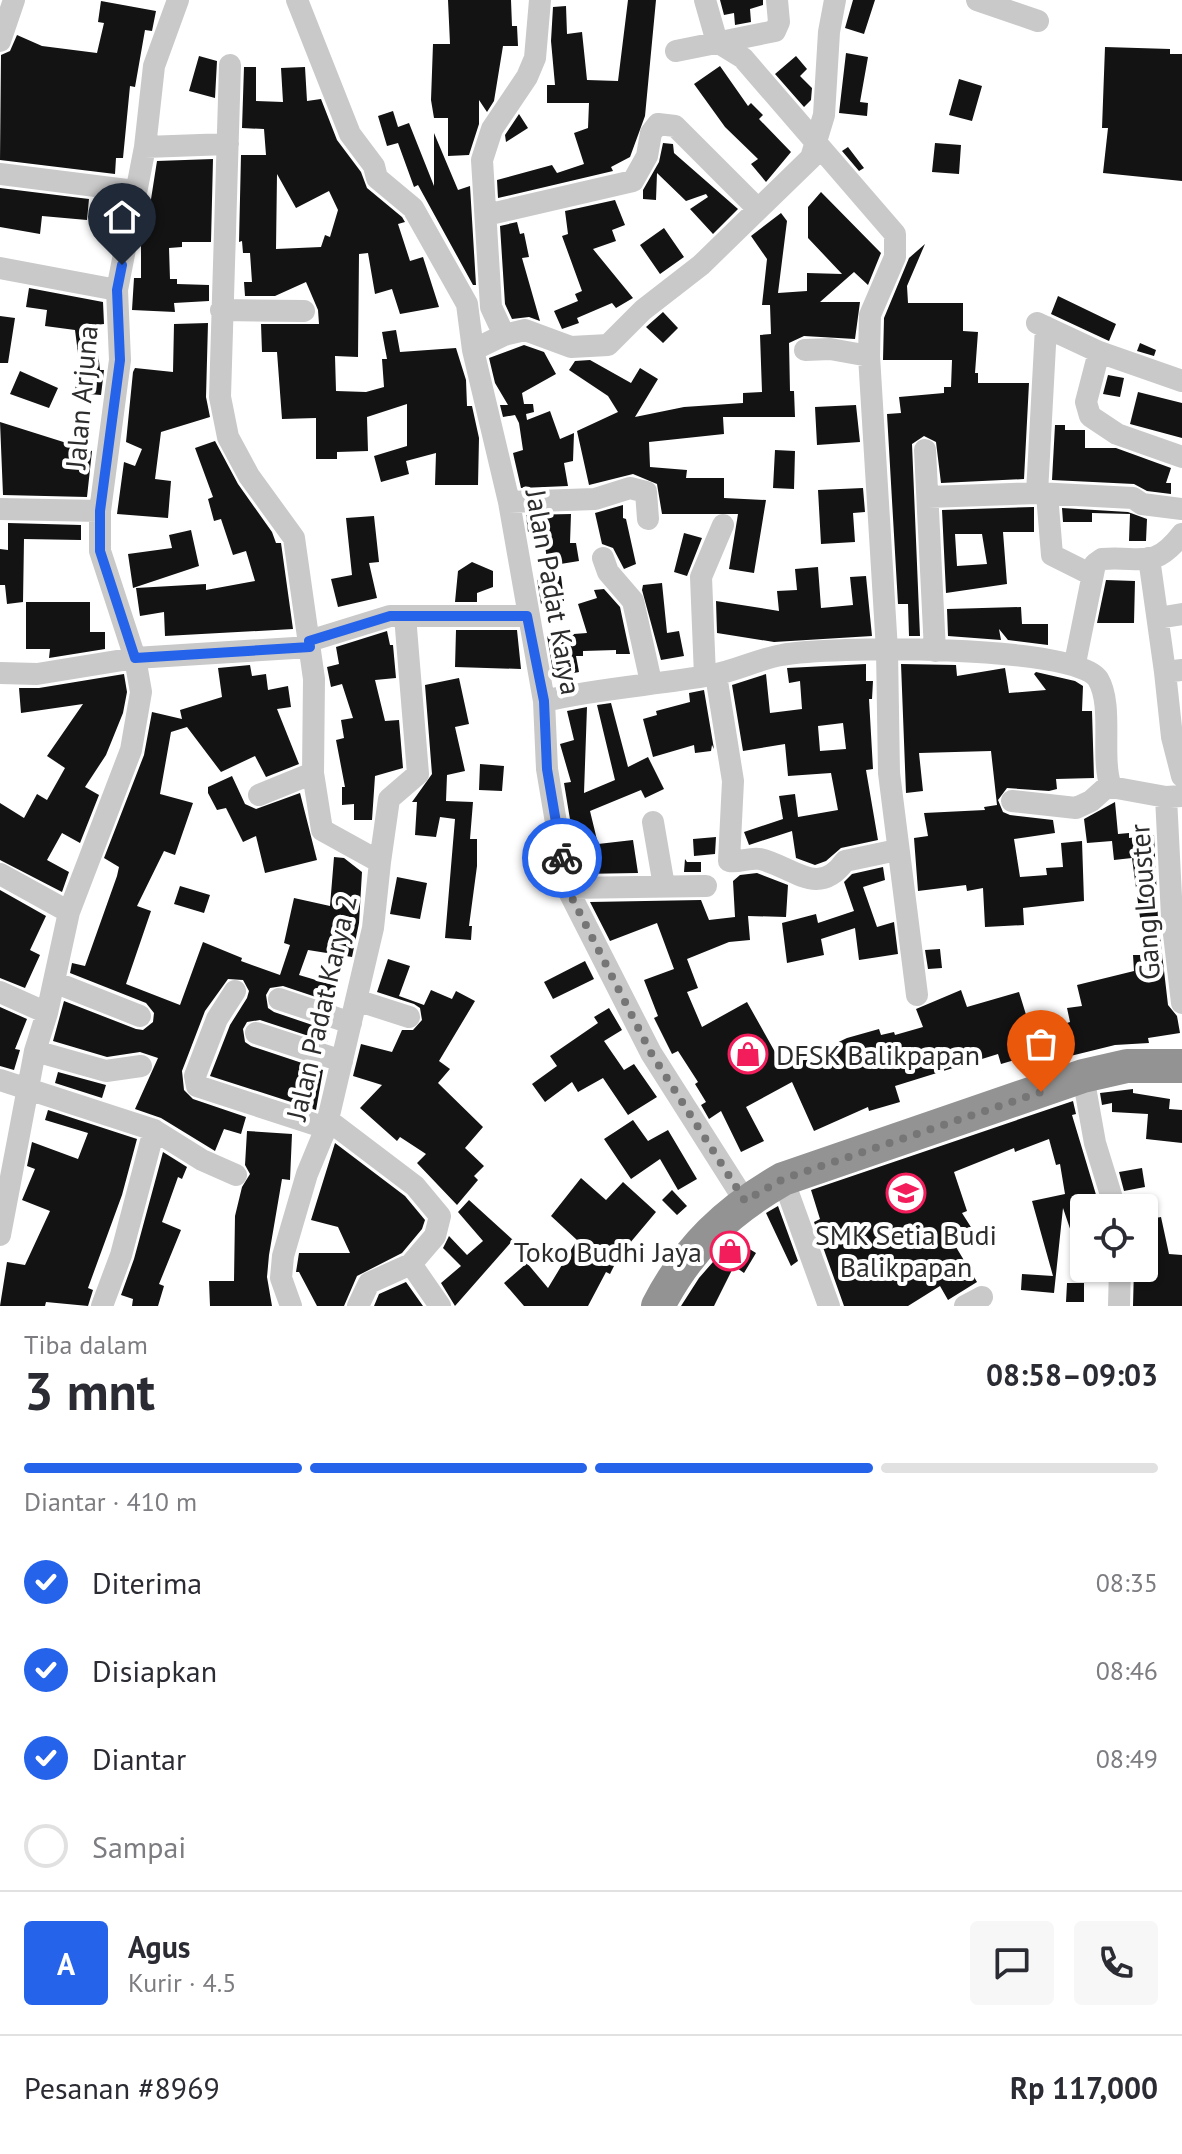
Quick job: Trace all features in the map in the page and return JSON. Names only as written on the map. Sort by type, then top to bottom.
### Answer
[{"type":"highway","points":[[658,1306],[676,1270],[705,1235],[745,1201],[783,1179],[1083,1076],[1127,1066],[1182,1066]]},
{"type":"street","points":[[0,41],[14,0]]},
{"type":"street","name":"Jalan Arjuna","points":[[0,1235],[3,1193],[69,912],[131,750],[141,692],[135,658],[100,551],[100,511],[120,360],[117,290],[145,147],[154,66],[178,0]]},
{"type":"street","name":"Jalan Padat Karya","points":[[297,0],[350,134],[374,166],[377,178],[413,208],[452,271],[467,304],[473,350],[509,502],[544,701],[547,769],[567,888],[651,1053],[745,1201]]},
{"type":"street","points":[[504,335],[491,307],[482,160],[485,144],[535,58],[540,0]]},
{"type":"street","points":[[705,0],[717,42],[743,58],[816,147],[885,220],[897,239],[895,257],[872,308],[869,356],[887,650],[889,773],[917,995]]},
{"type":"street","points":[[676,51],[775,31],[779,22],[777,0]]},
{"type":"street","points":[[473,350],[504,335],[525,330],[571,347],[608,345],[643,310],[701,265],[757,208],[804,168],[816,147],[826,101],[829,32],[835,0]]},
{"type":"street","points":[[977,0],[1038,21]]},
{"type":"street","name":"Jalan Padat Karya 2","points":[[230,65],[220,397],[228,437],[249,476],[294,538],[314,679],[313,773],[322,830],[380,862],[373,928],[327,1124],[307,1174],[283,1256],[281,1278],[291,1306]]},
{"type":"street","points":[[486,215],[633,181],[647,156],[651,133],[658,124],[675,126],[757,208]]},
{"type":"street","points":[[145,147],[228,144]]},
{"type":"street","points":[[0,174],[135,191]]},
{"type":"street","points":[[0,268],[117,290]]},
{"type":"street","points":[[222,300],[304,311]]},
{"type":"street","points":[[1092,575],[1052,555],[1042,494],[1042,325],[1099,352],[1182,381]]},
{"type":"street","points":[[805,350],[830,349],[869,356]]},
{"type":"street","points":[[1099,352],[1086,402],[1090,416],[1117,434],[1182,457]]},
{"type":"street","points":[[925,450],[935,651]]},
{"type":"street","points":[[509,502],[595,499],[635,488],[646,492],[648,519]]},
{"type":"street","points":[[928,497],[1042,494],[1133,498],[1142,504],[1181,504]]},
{"type":"street","points":[[0,509],[100,511]]},
{"type":"street","points":[[723,525],[700,582],[710,676],[733,781],[729,861],[762,859],[803,878],[820,879],[838,871],[845,861],[897,850]]},
{"type":"street","points":[[1075,663],[1095,564],[1102,559],[1149,558],[1167,553],[1182,534]]},
{"type":"street","points":[[603,558],[608,572],[633,601],[651,682]]},
{"type":"street","points":[[1149,558],[1158,618],[1173,671],[1182,776]]},
{"type":"street","points":[[1158,618],[1182,614]]},
{"type":"street","points":[[380,862],[389,799],[418,774],[405,616]]},
{"type":"street","points":[[0,673],[37,674],[135,658],[310,644],[370,620],[405,616],[527,616]]},
{"type":"street","points":[[544,701],[651,682],[710,676],[783,654],[887,650],[980,652],[1075,663],[1091,671],[1101,687],[1110,784],[1117,789],[1174,796]]},
{"type":"street","points":[[259,795],[313,773]]},
{"type":"street","points":[[1012,801],[1076,808],[1091,801],[1110,784]]},
{"type":"street","name":"Gang Louster","points":[[1174,796],[1182,1003]]},
{"type":"street","points":[[653,822],[664,886]]},
{"type":"street","points":[[0,874],[69,912]]},
{"type":"street","points":[[567,888],[706,886]]},
{"type":"street","points":[[54,982],[140,1016]]},
{"type":"street","points":[[235,991],[217,1019],[195,1076],[197,1086],[327,1124],[415,1186],[438,1212],[440,1219],[435,1236],[411,1264],[369,1283],[358,1306]]},
{"type":"street","points":[[0,992],[47,1013]]},
{"type":"street","points":[[279,999],[351,1023]]},
{"type":"street","points":[[356,1000],[409,1017]]},
{"type":"street","points":[[256,1033],[342,1061]]},
{"type":"street","points":[[35,1051],[106,1071],[141,1066]]},
{"type":"street","points":[[1083,1076],[1095,1143],[1111,1194]]},
{"type":"street","points":[[0,1080],[154,1130],[202,1160],[236,1175]]},
{"type":"street","points":[[102,1306],[121,1255],[154,1130]]},
{"type":"street","points":[[783,1179],[829,1306]]},
{"type":"street","points":[[411,1264],[440,1306]]},
{"type":"street","points":[[1119,1306],[1120,1282]]},
{"type":"building","points":[[448,0],[511,0],[512,26],[517,26],[518,46],[503,46],[494,101],[487,112],[479,100],[479,124],[469,155],[448,156],[448,118],[434,118],[431,100],[433,44],[450,44]]},
{"type":"building","points":[[628,0],[656,0],[645,116],[630,157],[611,167],[613,171],[498,198],[497,180],[552,165],[557,173],[584,164],[574,133],[588,128],[589,103],[547,103],[547,85],[555,85],[551,41],[553,7],[566,6],[567,34],[582,32],[587,80],[618,81]]},
{"type":"building","points":[[720,0],[763,0],[763,5],[750,9],[751,22],[735,25],[734,13],[724,15]]},
{"type":"building","points":[[853,0],[875,0],[864,34],[845,28]]},
{"type":"building","points":[[101,1],[156,11],[152,31],[145,30],[135,87],[130,86],[123,158],[116,158],[115,174],[0,160],[1,55],[10,51],[17,35],[42,46],[97,53],[104,23],[98,22]]},
{"type":"building","points":[[1105,47],[1170,49],[1170,54],[1182,54],[1182,181],[1103,173],[1108,128],[1102,128]]},
{"type":"building","points":[[846,53],[868,57],[860,102],[868,103],[867,116],[839,113]]},
{"type":"building","points":[[199,56],[217,61],[215,98],[189,91]]},
{"type":"building","points":[[796,56],[807,69],[800,76],[812,88],[811,100],[804,107],[775,74]]},
{"type":"building","points":[[720,66],[748,106],[751,103],[763,115],[759,119],[791,152],[766,182],[751,164],[758,159],[725,127],[694,84]]},
{"type":"building","points":[[244,67],[256,67],[256,101],[283,102],[281,68],[305,67],[307,101],[321,99],[337,140],[361,172],[367,188],[402,217],[405,222],[398,224],[410,261],[423,257],[439,307],[400,314],[392,289],[375,294],[368,253],[359,254],[358,357],[335,356],[336,391],[366,392],[384,387],[382,359],[387,359],[382,332],[396,330],[400,352],[456,348],[466,380],[467,406],[472,406],[479,438],[478,485],[435,485],[436,453],[406,461],[409,474],[381,482],[374,456],[407,446],[407,404],[367,417],[368,451],[337,452],[337,459],[316,459],[316,418],[282,419],[277,352],[262,352],[261,324],[319,324],[318,310],[306,282],[275,296],[245,296],[244,282],[252,282],[250,253],[243,253],[242,241],[239,242],[241,155],[266,155],[264,129],[242,128]],"holes":[[[277,174],[296,208],[329,191],[338,210],[330,237],[325,235],[321,247],[276,249]]]},
{"type":"building","points":[[959,79],[982,86],[972,121],[949,115]]},
{"type":"building","points":[[393,111],[398,127],[409,123],[434,186],[434,133],[458,190],[470,186],[476,285],[473,285],[418,185],[414,187],[398,143],[387,146],[378,116]]},
{"type":"building","points":[[519,114],[528,128],[506,142],[505,135]]},
{"type":"building","points":[[663,143],[673,144],[674,153],[738,209],[713,234],[690,209],[708,197],[706,194],[686,201],[657,173],[656,200],[643,199],[643,190],[659,162]]},
{"type":"building","points":[[935,143],[961,145],[959,174],[932,172]]},
{"type":"building","points":[[848,147],[864,168],[859,171],[842,151]]},
{"type":"building","points":[[213,159],[211,242],[182,242],[182,247],[169,248],[170,279],[177,279],[177,284],[209,285],[209,301],[174,303],[175,312],[132,310],[134,278],[141,278],[141,242],[146,231],[157,161]]},
{"type":"building","points":[[0,188],[89,199],[87,220],[42,216],[40,234],[0,227]]},
{"type":"building","points":[[821,192],[881,253],[868,285],[854,272],[820,302],[860,302],[855,339],[804,336],[789,343],[790,391],[794,391],[795,417],[723,417],[724,434],[649,442],[650,467],[687,470],[686,478],[724,478],[724,498],[766,500],[754,573],[729,569],[738,514],[662,514],[657,484],[633,474],[589,485],[577,431],[618,412],[608,396],[569,370],[575,361],[590,360],[631,383],[640,368],[658,379],[635,417],[684,407],[743,403],[743,393],[762,392],[760,335],[771,334],[770,305],[762,305],[767,259],[751,236],[781,213],[787,221],[778,293],[807,291],[807,273],[842,274],[808,238],[808,207]]},
{"type":"building","points":[[615,200],[625,225],[612,230],[616,241],[593,249],[633,298],[616,308],[612,303],[577,318],[579,323],[562,329],[554,311],[578,301],[575,294],[582,291],[562,236],[568,234],[565,211]]},
{"type":"building","points":[[517,222],[520,234],[524,233],[529,257],[522,258],[540,321],[529,317],[512,319],[505,304],[500,226]]},
{"type":"building","points":[[664,228],[684,257],[660,274],[640,245]]},
{"type":"building","points":[[925,244],[907,286],[908,303],[963,303],[963,331],[978,332],[975,373],[978,373],[978,383],[1029,383],[1024,479],[941,483],[936,442],[924,436],[912,444],[920,636],[909,636],[908,604],[898,604],[887,414],[901,413],[899,397],[944,393],[944,387],[951,387],[952,360],[883,360],[884,318],[909,258]]},
{"type":"building","points":[[29,288],[103,302],[104,324],[95,325],[100,370],[104,370],[101,395],[75,393],[77,369],[80,369],[75,330],[45,326],[47,310],[26,307]]},
{"type":"building","points":[[1058,296],[1116,324],[1109,341],[1051,314]]},
{"type":"building","points":[[663,312],[678,328],[663,343],[646,327]]},
{"type":"building","points":[[0,316],[15,318],[8,363],[0,363]]},
{"type":"building","points":[[208,323],[206,397],[210,417],[161,432],[155,479],[171,481],[168,518],[117,514],[124,462],[135,466],[142,449],[126,442],[133,372],[135,368],[173,372],[174,324]]},
{"type":"building","points":[[1140,343],[1156,350],[1154,356],[1137,351]]},
{"type":"building","points":[[524,345],[544,352],[556,374],[522,393],[524,404],[533,404],[534,412],[526,414],[527,420],[550,411],[560,439],[574,433],[573,461],[564,463],[568,486],[521,488],[513,453],[523,450],[519,423],[515,415],[503,417],[500,405],[508,405],[495,383],[489,358]]},
{"type":"building","points":[[20,371],[58,388],[49,408],[10,394]]},
{"type":"building","points":[[1108,375],[1124,378],[1120,397],[1103,394]]},
{"type":"building","points":[[1138,392],[1182,403],[1182,438],[1130,424]]},
{"type":"building","points":[[856,405],[860,442],[817,445],[815,407]]},
{"type":"building","points":[[0,422],[92,451],[87,497],[3,495]]},
{"type":"building","points":[[1055,425],[1065,425],[1065,430],[1085,430],[1085,448],[1116,448],[1171,468],[1166,483],[1171,483],[1171,494],[1147,491],[1134,484],[1052,480]]},
{"type":"building","points":[[215,441],[276,543],[281,543],[293,629],[165,636],[164,612],[140,616],[136,588],[206,584],[206,590],[255,581],[246,551],[233,555],[221,519],[214,521],[208,499],[213,497],[195,448]]},
{"type":"building","points":[[775,450],[795,451],[794,489],[773,488]]},
{"type":"building","points":[[863,488],[865,512],[853,513],[855,542],[821,544],[818,490]]},
{"type":"building","points":[[623,505],[623,518],[626,519],[636,564],[624,569],[613,548],[602,544],[595,513]]},
{"type":"building","points":[[1034,507],[1034,532],[1003,532],[1007,584],[946,593],[942,510]],"holes":[[[955,534],[982,534],[987,564],[957,566]]]},
{"type":"building","points":[[1062,508],[1128,512],[1147,519],[1146,541],[1129,541],[1130,514],[1092,513],[1092,522],[1063,522]]},
{"type":"building","points":[[571,514],[570,543],[576,543],[579,561],[548,566],[543,532],[528,532],[526,515]]},
{"type":"building","points":[[374,516],[379,562],[369,563],[377,598],[338,607],[331,579],[352,575],[346,518]]},
{"type":"building","points":[[8,523],[81,525],[81,540],[24,539],[23,602],[7,604],[5,585],[0,585],[0,549],[8,550]]},
{"type":"building","points":[[191,530],[199,566],[133,588],[128,554],[172,548],[169,535]]},
{"type":"building","points":[[684,533],[702,538],[687,576],[674,572]]},
{"type":"building","points":[[472,562],[493,571],[493,587],[477,593],[477,602],[455,602],[458,571]]},
{"type":"building","points":[[818,567],[821,608],[853,605],[850,577],[866,576],[872,636],[774,642],[717,633],[716,601],[779,611],[777,591],[797,590],[795,569]]},
{"type":"building","points":[[561,576],[564,601],[541,604],[537,579]]},
{"type":"building","points":[[1106,580],[1135,581],[1134,623],[1097,623]]},
{"type":"building","points":[[662,583],[667,633],[679,631],[684,656],[661,660],[642,590],[643,585]]},
{"type":"building","points":[[604,589],[620,607],[630,654],[616,654],[616,650],[583,651],[583,656],[576,656],[579,672],[554,677],[547,636],[587,633],[578,604],[597,598],[594,590]]},
{"type":"building","points":[[26,602],[90,602],[90,632],[105,632],[105,649],[49,658],[50,649],[26,649]]},
{"type":"building","points":[[1021,607],[1022,624],[1048,624],[1048,645],[1008,640],[999,629],[1001,640],[948,636],[947,609]]},
{"type":"building","points":[[456,630],[517,630],[521,669],[455,667]]},
{"type":"building","points":[[387,631],[390,645],[393,645],[396,678],[375,680],[385,721],[399,720],[403,768],[375,776],[372,820],[354,820],[354,804],[342,805],[342,787],[345,787],[336,740],[344,738],[341,720],[353,718],[342,684],[331,687],[327,667],[339,664],[336,647]]},
{"type":"building","points":[[866,664],[866,681],[873,681],[872,699],[869,699],[873,769],[866,770],[878,840],[841,848],[826,861],[815,865],[796,858],[792,831],[749,845],[744,832],[783,819],[779,796],[795,794],[798,817],[838,810],[831,773],[788,776],[785,744],[743,751],[732,685],[766,674],[770,713],[802,709],[800,681],[789,683],[787,668]],"holes":[[[843,723],[846,749],[820,751],[818,726]]]},
{"type":"building","points":[[901,664],[956,665],[957,676],[1005,668],[1009,693],[1046,690],[1034,674],[1036,672],[1075,681],[1083,686],[1082,711],[1092,711],[1094,778],[1056,779],[1057,789],[1049,791],[1007,788],[998,800],[1003,812],[1010,815],[1053,820],[1055,833],[1014,839],[1020,877],[1047,875],[1046,868],[1063,867],[1061,843],[1082,841],[1084,901],[1023,908],[1024,925],[985,927],[983,888],[967,891],[966,885],[918,891],[914,838],[928,836],[924,813],[985,810],[984,807],[997,805],[991,751],[919,753],[923,791],[906,793]]},
{"type":"building","points":[[250,665],[252,676],[266,674],[268,690],[288,686],[291,707],[277,709],[299,764],[266,777],[255,756],[221,772],[187,727],[171,732],[160,794],[193,803],[175,855],[164,851],[137,906],[151,911],[126,984],[180,1005],[203,942],[242,958],[241,961],[280,975],[290,945],[284,943],[294,898],[330,906],[334,857],[344,858],[362,872],[359,923],[352,957],[308,950],[299,975],[336,986],[331,1002],[283,986],[270,988],[266,995],[268,1008],[274,1012],[330,1031],[327,1042],[260,1020],[247,1022],[243,1029],[245,1042],[251,1046],[323,1070],[316,1110],[210,1076],[230,1025],[247,998],[249,991],[243,980],[228,979],[205,1011],[182,1071],[184,1090],[193,1099],[246,1117],[241,1134],[224,1129],[215,1151],[161,1118],[135,1109],[158,1058],[140,1052],[107,1057],[53,1041],[64,1001],[136,1029],[143,1030],[153,1022],[154,1013],[146,1003],[70,973],[72,963],[85,966],[117,876],[119,867],[104,858],[144,755],[152,712],[182,719],[180,710],[222,697],[218,668]]},
{"type":"building","points":[[124,674],[127,692],[123,713],[106,755],[85,787],[99,795],[80,843],[62,833],[47,860],[69,872],[62,892],[0,860],[0,803],[24,818],[37,794],[47,800],[65,768],[47,756],[83,704],[21,713],[19,688],[39,688]]},
{"type":"building","points":[[459,678],[469,724],[455,727],[465,771],[447,775],[446,801],[473,802],[470,839],[477,839],[477,866],[469,926],[472,926],[471,940],[445,938],[455,819],[440,817],[436,837],[415,835],[417,802],[412,802],[432,774],[425,685]]},
{"type":"building","points":[[704,690],[714,749],[712,745],[711,751],[695,753],[694,745],[653,757],[643,719],[657,715],[656,711],[690,702],[689,693]]},
{"type":"building","points":[[611,703],[628,767],[648,757],[664,789],[645,798],[641,790],[590,811],[598,844],[633,840],[638,873],[579,874],[564,783],[571,782],[560,744],[574,740],[567,711],[587,707],[584,793],[615,780],[597,705]]},
{"type":"building","points":[[480,764],[504,766],[502,791],[479,790]]},
{"type":"building","points":[[232,776],[245,804],[256,809],[300,793],[317,860],[265,873],[256,836],[243,842],[226,808],[217,810],[208,793],[208,787]]},
{"type":"building","points":[[1115,802],[1118,834],[1129,833],[1129,838],[1154,835],[1158,919],[1168,1005],[1177,1016],[1180,1033],[1148,1038],[1149,1043],[1115,1045],[1046,1062],[1042,1052],[1001,1064],[998,1054],[895,1086],[900,1102],[869,1111],[868,1107],[814,1131],[792,1082],[746,1107],[764,1141],[741,1152],[721,1111],[709,1119],[701,1105],[706,1102],[695,1084],[698,1082],[678,1051],[672,1054],[654,1018],[658,1016],[644,980],[674,969],[657,923],[610,941],[590,902],[701,900],[709,920],[735,917],[733,881],[740,875],[757,873],[788,885],[786,917],[748,916],[750,940],[729,942],[687,959],[698,988],[687,992],[702,1027],[747,1002],[784,1068],[847,1038],[879,1029],[881,1035],[894,1032],[895,1035],[923,1027],[916,1009],[961,990],[967,1007],[1019,992],[1032,1034],[1070,1022],[1067,1008],[1082,1006],[1077,985],[1134,971],[1133,955],[1145,955],[1132,858],[1114,860],[1112,841],[1087,843],[1084,819]]},
{"type":"building","points":[[716,837],[715,854],[694,856],[693,839]]},
{"type":"building","points":[[685,859],[687,862],[701,862],[701,872],[684,872]]},
{"type":"building","points":[[883,867],[885,880],[863,887],[877,927],[894,922],[898,954],[859,960],[855,928],[821,939],[824,955],[787,963],[782,923],[816,914],[818,923],[854,911],[844,882],[852,874]]},
{"type":"building","points":[[397,877],[427,883],[420,919],[390,914]]},
{"type":"building","points":[[180,886],[210,895],[204,913],[174,904]]},
{"type":"building","points":[[0,890],[46,916],[30,950],[40,955],[25,988],[0,978]]},
{"type":"building","points":[[940,949],[942,968],[928,969],[925,950]]},
{"type":"building","points":[[388,959],[410,966],[399,996],[424,1005],[431,990],[452,999],[456,991],[475,1001],[439,1061],[450,1069],[438,1083],[483,1127],[465,1148],[484,1166],[474,1176],[478,1180],[457,1205],[417,1163],[426,1154],[400,1137],[397,1141],[360,1108],[382,1085],[353,1076],[361,1044],[392,1052],[402,1030],[413,1030],[422,1020],[420,1008],[414,1004],[377,992]]},
{"type":"building","points":[[585,961],[594,979],[553,999],[544,982]]},
{"type":"building","points":[[0,1007],[27,1019],[15,1049],[20,1050],[14,1070],[0,1066]]},
{"type":"building","points":[[609,1008],[622,1030],[604,1041],[624,1070],[634,1064],[657,1097],[628,1115],[603,1078],[578,1092],[572,1082],[545,1102],[532,1084],[557,1066],[550,1056],[598,1023],[594,1017]]},
{"type":"building","points":[[58,1072],[106,1085],[102,1098],[55,1083]]},
{"type":"building","points":[[1133,1089],[1133,1093],[1170,1099],[1169,1109],[1182,1110],[1182,1143],[1146,1139],[1148,1114],[1112,1112],[1112,1103],[1102,1105],[1100,1093]]},
{"type":"building","points":[[1073,1101],[1076,1114],[1072,1115],[1096,1194],[1070,1194],[1070,1229],[1063,1208],[1054,1293],[1021,1290],[1022,1274],[1053,1276],[1032,1201],[1065,1194],[1060,1164],[1056,1165],[1049,1139],[1015,1152],[1014,1148],[954,1172],[967,1211],[962,1213],[976,1235],[956,1247],[977,1282],[948,1300],[940,1286],[908,1306],[844,1306],[814,1222],[820,1219],[811,1190]]},
{"type":"building","points":[[48,1110],[137,1139],[122,1195],[88,1288],[93,1290],[88,1306],[46,1302],[45,1306],[0,1306],[7,1262],[25,1265],[50,1211],[22,1200],[35,1169],[27,1166],[32,1142],[78,1159],[88,1133],[45,1120]]},
{"type":"building","points":[[633,1120],[648,1141],[668,1130],[697,1179],[678,1190],[660,1159],[631,1179],[604,1139]]},
{"type":"building","points":[[247,1131],[292,1134],[290,1180],[282,1179],[269,1255],[267,1277],[272,1306],[210,1306],[209,1281],[234,1281],[235,1216],[242,1187],[250,1174],[245,1165]]},
{"type":"building","points":[[335,1143],[405,1196],[425,1220],[422,1229],[402,1253],[357,1276],[344,1306],[317,1306],[299,1272],[296,1272],[299,1253],[350,1253],[338,1227],[311,1220]]},
{"type":"building","points":[[163,1152],[187,1167],[182,1179],[178,1177],[162,1222],[181,1230],[159,1284],[164,1286],[158,1306],[132,1306],[133,1299],[121,1295]]},
{"type":"building","points":[[1142,1168],[1145,1187],[1124,1191],[1119,1172]]},
{"type":"building","points":[[581,1178],[606,1200],[623,1182],[656,1212],[619,1256],[610,1274],[606,1272],[588,1306],[524,1306],[504,1283],[527,1263],[548,1288],[577,1240],[551,1216]]},
{"type":"building","points":[[672,1190],[687,1206],[677,1215],[662,1200]]},
{"type":"building","points":[[469,1200],[513,1240],[455,1306],[441,1283],[461,1266],[443,1248],[449,1236],[467,1255],[483,1241],[458,1212]]},
{"type":"building","points":[[778,1206],[798,1261],[791,1266],[766,1213]]},
{"type":"building","points":[[1161,1217],[1169,1254],[1182,1255],[1182,1306],[1133,1306],[1134,1282],[1158,1282],[1158,1218]]},
{"type":"building","points":[[733,1239],[756,1253],[744,1273],[734,1266],[714,1306],[681,1306],[699,1278]]},
{"type":"building","points":[[406,1282],[423,1306],[374,1306],[379,1294]]},
{"type":"building","points":[[1067,1283],[1084,1283],[1084,1302],[1066,1302]]},
{"type":"way so far","points":[[562,858],[567,888],[651,1053],[745,1201],[783,1179],[1041,1092]]},
{"type":"place","name":"DFSK Balikpapan","points":[[748,1054]]},
{"type":"place","name":"SMK Setia Budi Balikpapan","points":[[906,1193]]},
{"type":"place","name":"Toko Budhi Jaya","points":[[730,1251]]},
{"type":"route","points":[[122,265],[117,290],[120,360],[100,511],[100,551],[116,592],[135,658],[310,647],[309,641],[390,616],[527,616],[544,701],[547,769],[562,858]]}]
